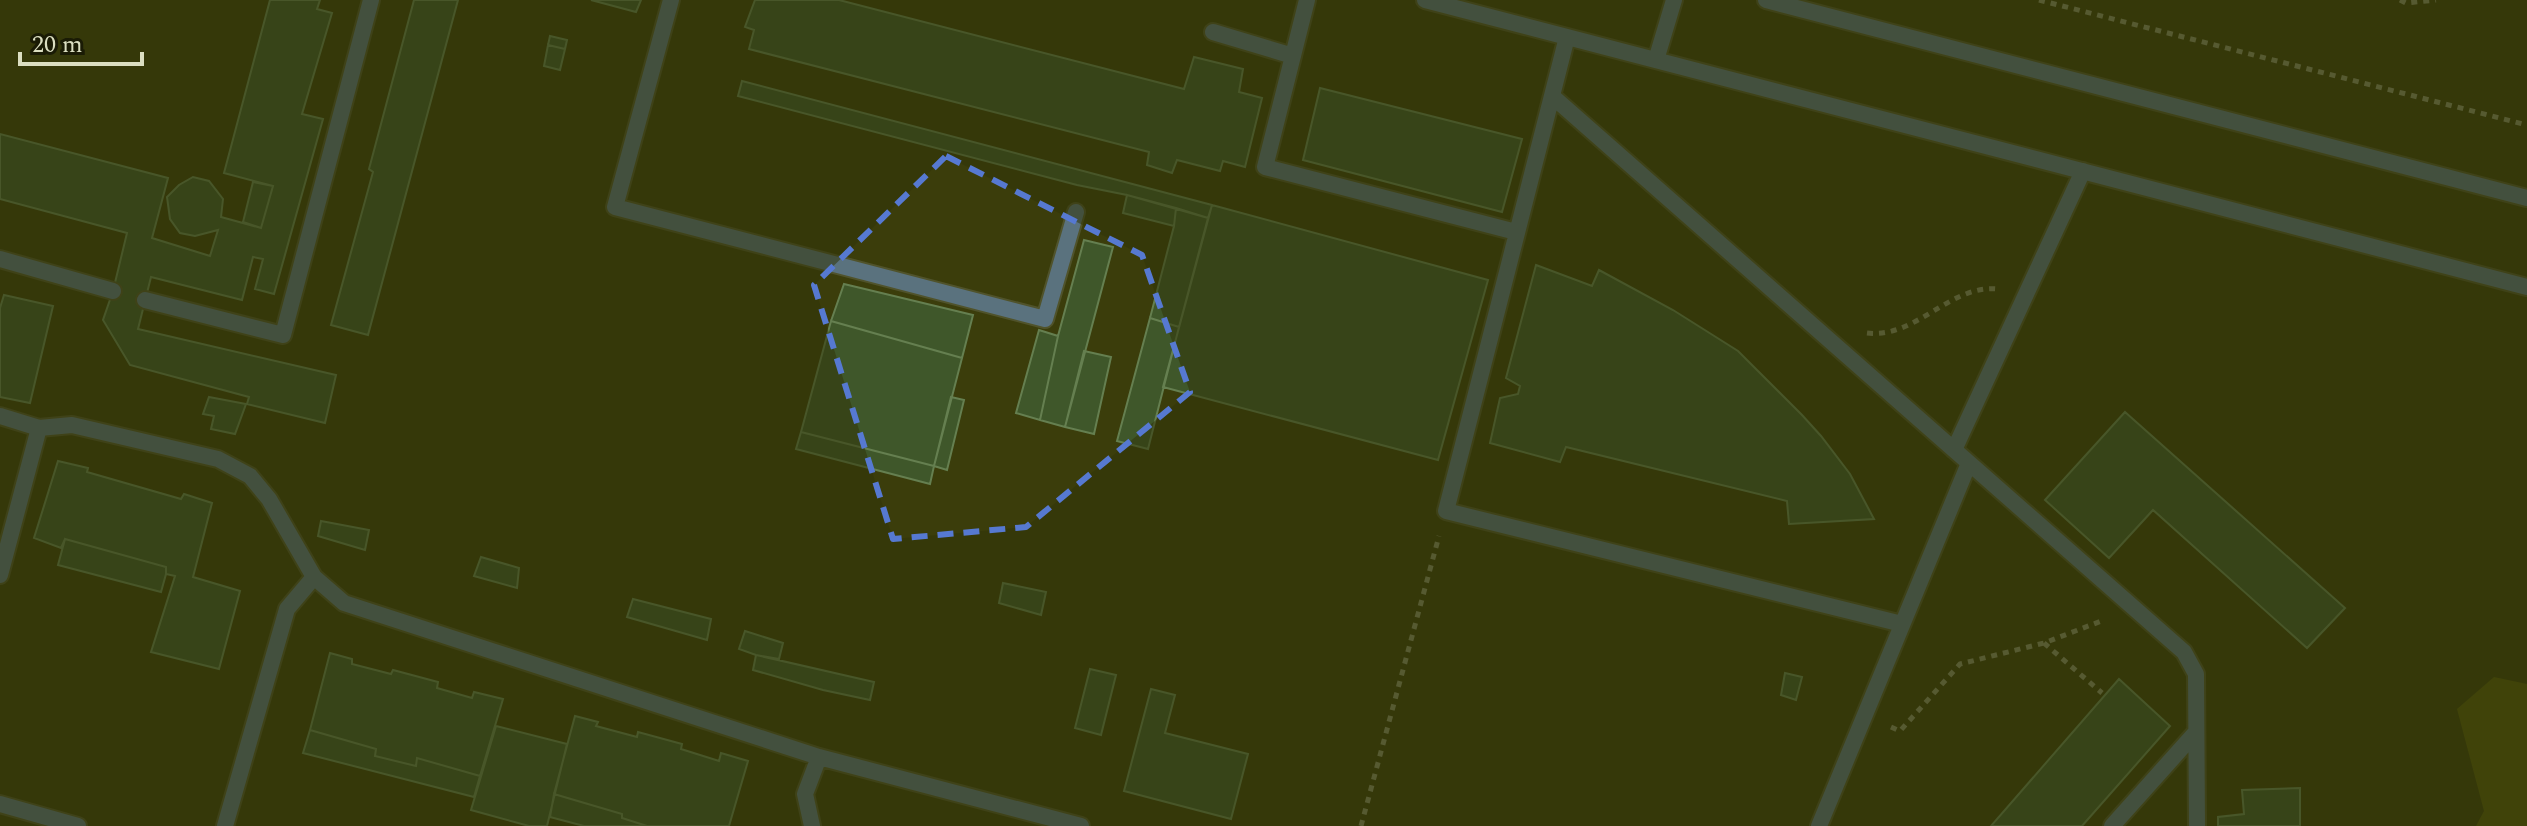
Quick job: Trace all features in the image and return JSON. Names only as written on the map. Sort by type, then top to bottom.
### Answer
[{"type":"lane","points":[[145,300],[283,335],[371,0]]},
{"type":"lane","points":[[671,0],[615,207],[1045,319],[1076,212]]},
{"type":"lane","points":[[1307,0],[1265,167],[1516,232]]},
{"type":"lane","points":[[1425,0],[2527,287]]},
{"type":"lane","points":[[1656,60],[1674,0]]},
{"type":"lane","points":[[1766,0],[2527,198]]},
{"type":"lane","points":[[1213,32],[1293,56]]},
{"type":"lane","points":[[1567,37],[1446,511],[1902,624]]},
{"type":"lane","points":[[1552,96],[2184,652],[2196,674],[2197,826]]},
{"type":"lane","points":[[1954,450],[2083,171]]},
{"type":"lane","points":[[0,259],[113,291]]},
{"type":"lane","points":[[0,416],[39,428],[72,425],[218,459],[250,476],[269,499],[314,577],[344,603],[819,757],[1081,826]]},
{"type":"lane","points":[[0,575],[39,428]]},
{"type":"lane","points":[[1819,826],[1969,463]]},
{"type":"lane","points":[[225,826],[287,609],[314,577]]},
{"type":"lane","points":[[2112,826],[2196,732]]},
{"type":"lane","points":[[812,826],[805,794],[819,757]]},
{"type":"lane","points":[[0,804],[78,826]]},
{"type":"path","points":[[2039,0],[2527,125]]},
{"type":"path","points":[[2400,0],[2406,3],[2436,0]]},
{"type":"path","points":[[1814,328],[1875,334],[1908,326],[1954,300],[1987,288],[2027,291]]},
{"type":"path","points":[[1361,826],[1446,511]]},
{"type":"path","points":[[1864,716],[1900,731],[1960,664],[2044,643],[2135,608]]},
{"type":"path","points":[[2044,643],[2102,693]]},
{"type":"highlighted area","points":[[946,156],[1142,255],[1190,392],[1026,527],[893,539],[814,285]]},
{"type":"shaded area","points":[[0,0],[2527,0],[2527,826],[0,826]]},
{"type":"shaded area","points":[[2494,677],[2527,684],[2527,826],[2476,826],[2484,811],[2457,709]]},
{"type":"building","points":[[270,0],[320,0],[317,9],[332,13],[302,114],[323,119],[274,294],[255,289],[263,259],[253,257],[242,300],[151,277],[138,329],[336,375],[325,423],[247,404],[249,397],[130,365],[103,320],[127,233],[0,199],[0,134],[168,178],[152,238],[210,256],[218,230],[195,236],[180,233],[170,219],[167,197],[193,177],[209,181],[223,199],[221,217],[261,228],[273,186],[224,173]]},
{"type":"building","points":[[414,0],[458,0],[368,335],[331,325],[373,172],[369,169]]},
{"type":"building","points":[[591,0],[641,0],[636,12]]},
{"type":"building","points":[[755,0],[839,0],[1184,89],[1194,57],[1243,69],[1239,92],[1262,98],[1245,167],[1223,161],[1220,171],[1177,160],[1172,173],[1147,165],[1149,152],[749,49],[754,30],[745,27]]},
{"type":"building","points":[[550,36],[567,40],[565,49],[548,45]]},
{"type":"building","points":[[548,45],[565,49],[560,70],[544,66]]},
{"type":"building","points":[[742,81],[1212,205],[1208,218],[738,96]]},
{"type":"building","points":[[1320,88],[1522,139],[1502,212],[1303,160]]},
{"type":"building","points":[[253,182],[273,186],[261,228],[243,222]]},
{"type":"building","points":[[1127,195],[1176,208],[1174,226],[1123,213]]},
{"type":"building","points":[[1212,205],[1488,280],[1438,460],[1163,387]]},
{"type":"building","points":[[1176,208],[1208,218],[1179,327],[1150,318]]},
{"type":"building","points":[[1084,240],[1113,247],[1065,427],[1040,420],[1058,336]]},
{"type":"building","points":[[1536,265],[1592,286],[1599,270],[1673,310],[1738,351],[1821,436],[1850,474],[1874,519],[1789,524],[1787,501],[1566,447],[1560,462],[1490,443],[1500,398],[1518,394],[1520,386],[1506,378]]},
{"type":"building","points":[[844,284],[973,315],[962,358],[831,321]]},
{"type":"building","points":[[4,295],[53,306],[30,403],[0,397],[0,308]]},
{"type":"building","points":[[1150,318],[1179,327],[1148,449],[1117,441]]},
{"type":"building","points":[[831,321],[962,358],[934,466],[801,432]]},
{"type":"building","points":[[1039,330],[1058,336],[1040,420],[1016,413]]},
{"type":"building","points":[[1084,351],[1111,357],[1094,434],[1065,427]]},
{"type":"building","points":[[209,397],[246,404],[235,434],[211,429],[214,416],[203,414]]},
{"type":"building","points":[[951,397],[964,400],[947,470],[934,466]]},
{"type":"building","points":[[2125,412],[2345,608],[2307,648],[2153,510],[2109,558],[2045,500]]},
{"type":"building","points":[[801,432],[934,466],[930,484],[796,449]]},
{"type":"building","points":[[58,461],[181,499],[184,494],[212,503],[193,577],[240,591],[219,669],[151,652],[175,576],[166,574],[166,567],[65,539],[61,548],[34,538]]},
{"type":"building","points":[[321,521],[369,530],[365,550],[318,536]]},
{"type":"building","points":[[65,539],[166,567],[161,592],[58,565]]},
{"type":"building","points":[[481,557],[519,568],[517,588],[474,576]]},
{"type":"building","points":[[1003,583],[1046,592],[1041,615],[999,603]]},
{"type":"building","points":[[633,599],[711,619],[707,640],[627,617]]},
{"type":"building","points":[[745,631],[783,643],[779,659],[739,649]]},
{"type":"building","points":[[330,653],[352,659],[352,664],[391,674],[393,670],[438,682],[437,688],[472,698],[474,692],[503,699],[480,776],[417,758],[416,766],[375,756],[376,749],[310,730]]},
{"type":"building","points":[[756,655],[874,682],[870,700],[753,670]]},
{"type":"building","points":[[1090,669],[1116,675],[1101,735],[1075,728]]},
{"type":"building","points":[[1785,673],[1802,677],[1796,700],[1781,695]]},
{"type":"building","points":[[2119,679],[2170,726],[2082,826],[1991,826]]},
{"type":"building","points":[[1151,689],[1175,695],[1165,733],[1248,754],[1231,819],[1124,791]]},
{"type":"building","points":[[575,716],[598,722],[596,726],[637,737],[638,732],[682,744],[681,749],[719,761],[721,753],[748,761],[729,826],[647,826],[622,818],[622,814],[554,794]]},
{"type":"building","points":[[496,726],[567,744],[547,826],[529,826],[471,810]]},
{"type":"building","points":[[310,730],[376,749],[375,756],[416,766],[417,758],[480,776],[474,797],[303,753]]},
{"type":"building","points":[[2300,788],[2300,826],[2218,826],[2218,817],[2244,814],[2242,790]]},
{"type":"building","points":[[554,794],[622,814],[622,818],[647,826],[584,826],[550,817]]}]
